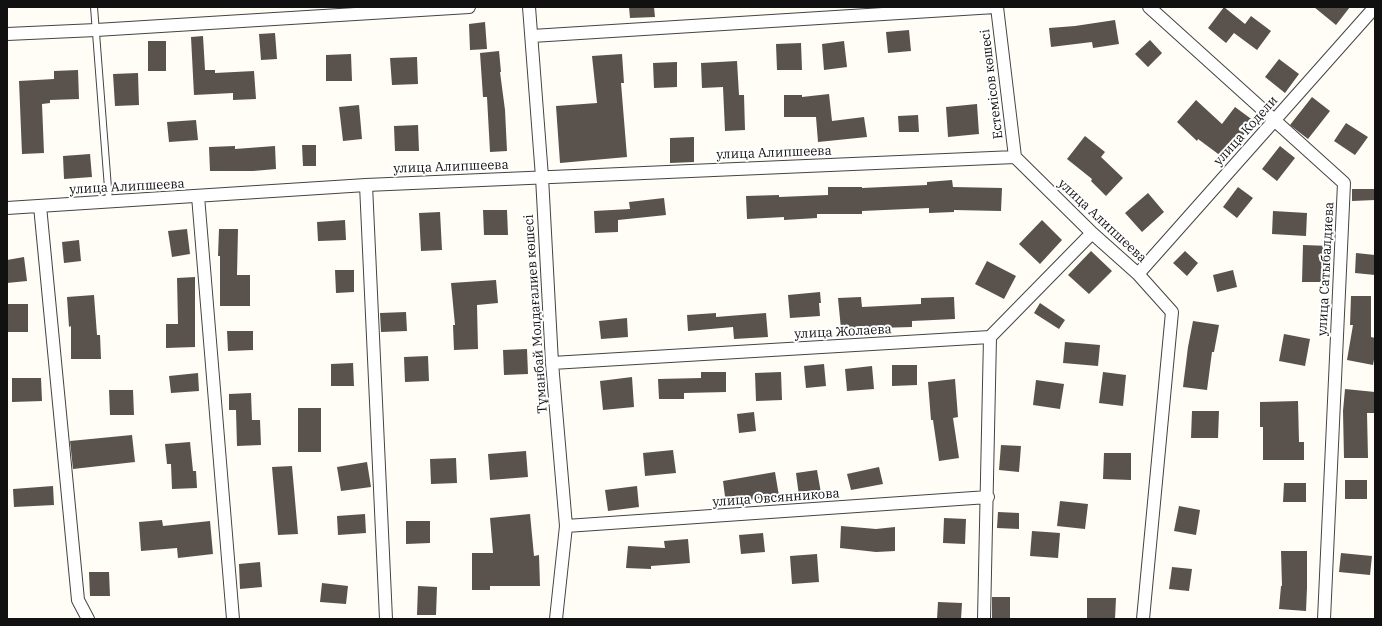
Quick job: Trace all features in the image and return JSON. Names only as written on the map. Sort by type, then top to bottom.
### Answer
[{"type":"street","points":[[7,34],[469,7]]},
{"type":"street","name":"Тұманбай Молдағалиев көшесі","points":[[529,7],[542,177],[552,363],[566,526],[556,619]]},
{"type":"street","points":[[532,36],[996,7]]},
{"type":"street","name":"Естемісов көшесі","points":[[996,7],[1015,157]]},
{"type":"street","name":"улица Сатыбалдиева","points":[[1149,7],[1344,183],[1324,619]]},
{"type":"street","name":"улица Кодели","points":[[1138,274],[1375,7]]},
{"type":"street","name":"улица Алипшеева","points":[[7,208],[366,185],[1015,157],[1092,233],[1138,274],[1172,312],[1143,619]]},
{"type":"street","points":[[366,185],[386,619]]},
{"type":"street","points":[[198,196],[233,619]]},
{"type":"street","points":[[40,206],[78,600],[88,619]]},
{"type":"street","points":[[984,619],[988,497],[990,337],[1092,233]]},
{"type":"street","name":"улица Жолаева","points":[[552,363],[990,337]]},
{"type":"street","name":"улица Овсянникова","points":[[566,526],[988,497]]},
{"type":"lane","points":[[94,7],[109,202]]},
{"type":"building","points":[[629,7],[654,7],[655,17],[630,18]]},
{"type":"building","points":[[1224,7],[1245,24],[1251,16],[1271,31],[1257,50],[1234,33],[1226,43],[1208,28]]},
{"type":"building","points":[[1314,7],[1350,7],[1336,25]]},
{"type":"building","points":[[1115,20],[1119,44],[1093,48],[1092,42],[1051,47],[1049,28]]},
{"type":"building","points":[[485,22],[487,49],[470,50],[469,24]]},
{"type":"building","points":[[909,30],[911,51],[888,53],[886,32]]},
{"type":"building","points":[[275,33],[277,59],[261,60],[259,34]]},
{"type":"building","points":[[203,36],[205,70],[215,70],[215,73],[254,71],[256,99],[233,100],[233,93],[194,95],[191,37]]},
{"type":"building","points":[[1150,40],[1162,53],[1148,67],[1135,54]]},
{"type":"building","points":[[148,41],[166,41],[166,71],[148,71]]},
{"type":"building","points":[[844,41],[847,67],[824,70],[822,44]]},
{"type":"building","points":[[801,43],[802,70],[777,70],[776,44]]},
{"type":"building","points":[[499,51],[505,110],[507,151],[490,152],[487,97],[483,97],[480,53]]},
{"type":"building","points":[[351,54],[352,81],[326,81],[326,55]]},
{"type":"building","points":[[622,54],[624,83],[621,83],[627,157],[560,163],[556,106],[597,103],[592,56]]},
{"type":"building","points":[[417,57],[418,84],[392,85],[390,58]]},
{"type":"building","points":[[1279,59],[1299,74],[1285,93],[1265,77]]},
{"type":"building","points":[[737,61],[739,95],[744,95],[745,130],[725,131],[723,87],[702,88],[701,63]]},
{"type":"building","points":[[677,62],[677,87],[654,88],[653,63]]},
{"type":"building","points":[[78,70],[79,99],[50,100],[50,103],[42,104],[44,153],[22,154],[19,81],[54,79],[54,71]]},
{"type":"building","points":[[138,73],[139,105],[115,106],[113,74]]},
{"type":"building","points":[[829,94],[832,121],[864,117],[867,137],[818,142],[816,117],[784,117],[784,95],[802,95],[802,97]]},
{"type":"building","points":[[1312,97],[1330,111],[1308,139],[1290,125]]},
{"type":"building","points":[[1196,100],[1222,124],[1235,107],[1254,121],[1225,159],[1198,139],[1197,141],[1177,122]]},
{"type":"building","points":[[977,104],[979,134],[948,137],[946,107]]},
{"type":"building","points":[[359,105],[362,139],[343,141],[339,107]]},
{"type":"building","points":[[918,115],[919,132],[899,132],[898,116]]},
{"type":"building","points":[[196,120],[198,140],[169,142],[167,122]]},
{"type":"building","points":[[1346,123],[1368,137],[1355,155],[1334,141]]},
{"type":"building","points":[[418,125],[419,151],[395,151],[394,126]]},
{"type":"building","points":[[1085,136],[1105,152],[1101,157],[1123,178],[1106,196],[1091,181],[1092,179],[1067,159]]},
{"type":"building","points":[[694,137],[694,162],[670,163],[670,138]]},
{"type":"building","points":[[302,145],[316,145],[316,166],[303,166]]},
{"type":"building","points":[[235,146],[235,149],[275,146],[276,169],[253,171],[210,171],[209,147]]},
{"type":"building","points":[[1280,146],[1295,158],[1277,181],[1262,169]]},
{"type":"building","points":[[90,154],[92,177],[64,179],[63,156]]},
{"type":"building","points":[[952,180],[953,187],[1002,188],[1001,211],[954,210],[954,212],[929,213],[929,208],[862,211],[862,214],[817,214],[817,218],[784,220],[784,217],[747,219],[746,196],[779,195],[779,197],[828,195],[828,187],[862,188],[927,185],[927,182]]},
{"type":"building","points":[[1238,187],[1253,198],[1237,218],[1223,207]]},
{"type":"building","points":[[1352,189],[1375,189],[1375,200],[1352,201]]},
{"type":"building","points":[[1148,193],[1164,212],[1142,232],[1125,213]]},
{"type":"building","points":[[664,198],[666,215],[618,220],[618,232],[595,233],[594,211],[630,209],[629,202]]},
{"type":"building","points":[[483,210],[507,210],[508,235],[484,235]]},
{"type":"building","points":[[1273,211],[1307,213],[1306,236],[1272,234]]},
{"type":"building","points":[[440,212],[442,250],[421,251],[419,213]]},
{"type":"building","points":[[345,220],[346,240],[318,241],[317,222]]},
{"type":"building","points":[[1042,220],[1062,240],[1040,264],[1019,244]]},
{"type":"building","points":[[187,229],[190,254],[172,257],[168,231]]},
{"type":"building","points":[[219,229],[238,229],[237,275],[250,275],[250,306],[220,306],[220,256],[218,256]]},
{"type":"building","points":[[79,240],[81,261],[64,263],[62,242]]},
{"type":"building","points":[[1303,245],[1330,246],[1329,282],[1302,282]]},
{"type":"building","points":[[1091,251],[1112,271],[1089,294],[1068,275]]},
{"type":"building","points":[[1185,251],[1198,263],[1187,276],[1173,263]]},
{"type":"building","points":[[1356,253],[1375,255],[1375,275],[1355,273]]},
{"type":"building","points":[[24,257],[27,281],[7,283],[7,260]]},
{"type":"building","points":[[987,261],[1016,276],[1004,299],[975,284]]},
{"type":"building","points":[[335,270],[354,270],[354,292],[336,293]]},
{"type":"building","points":[[1233,270],[1237,287],[1217,292],[1213,275]]},
{"type":"building","points":[[195,277],[195,347],[166,348],[166,324],[178,324],[177,278]]},
{"type":"building","points":[[496,280],[498,303],[477,305],[478,349],[454,350],[453,325],[455,325],[451,283]]},
{"type":"building","points":[[820,292],[820,316],[790,318],[788,295]]},
{"type":"building","points":[[94,295],[97,335],[100,335],[101,359],[71,359],[71,326],[69,327],[67,297]]},
{"type":"building","points":[[1351,296],[1371,296],[1371,337],[1375,338],[1373,365],[1347,360],[1353,325],[1350,325]]},
{"type":"building","points":[[861,297],[862,307],[921,304],[921,298],[954,297],[955,319],[912,321],[912,327],[841,329],[838,298]]},
{"type":"building","points":[[1040,303],[1065,320],[1059,329],[1034,313]]},
{"type":"building","points":[[7,304],[28,304],[28,332],[7,332]]},
{"type":"building","points":[[406,312],[407,331],[381,332],[380,313]]},
{"type":"building","points":[[716,313],[716,317],[766,313],[768,337],[734,339],[733,327],[688,331],[687,315]]},
{"type":"building","points":[[627,318],[628,337],[601,339],[599,321]]},
{"type":"building","points":[[1193,321],[1219,325],[1214,352],[1212,352],[1207,390],[1183,387]]},
{"type":"building","points":[[227,331],[253,331],[253,350],[228,351]]},
{"type":"building","points":[[1284,334],[1310,339],[1305,366],[1279,361]]},
{"type":"building","points":[[1065,342],[1100,345],[1098,366],[1063,363]]},
{"type":"building","points":[[527,349],[528,374],[504,375],[503,350]]},
{"type":"building","points":[[428,356],[429,381],[405,382],[404,357]]},
{"type":"building","points":[[353,363],[354,386],[331,386],[331,364]]},
{"type":"building","points":[[824,364],[826,386],[806,388],[804,366]]},
{"type":"building","points":[[892,365],[917,365],[917,385],[892,386]]},
{"type":"building","points":[[872,366],[874,389],[847,391],[845,369]]},
{"type":"building","points":[[701,372],[726,372],[726,392],[684,393],[684,399],[659,399],[658,379],[701,378]]},
{"type":"building","points":[[781,372],[782,400],[756,401],[755,373]]},
{"type":"building","points":[[1103,372],[1126,375],[1123,406],[1099,403]]},
{"type":"building","points":[[198,373],[199,391],[171,393],[169,376]]},
{"type":"building","points":[[632,377],[634,407],[603,410],[600,381]]},
{"type":"building","points":[[12,378],[41,378],[42,401],[12,402]]},
{"type":"building","points":[[955,379],[958,417],[953,418],[959,458],[939,461],[933,420],[931,420],[928,382]]},
{"type":"building","points":[[1036,380],[1064,384],[1060,409],[1033,405]]},
{"type":"building","points":[[1345,389],[1375,392],[1375,413],[1367,413],[1368,458],[1344,458],[1343,411]]},
{"type":"building","points":[[109,390],[133,390],[134,415],[110,415]]},
{"type":"building","points":[[251,393],[252,420],[260,420],[261,445],[237,446],[236,410],[229,410],[229,394]]},
{"type":"building","points":[[1298,401],[1299,442],[1304,442],[1304,460],[1263,460],[1263,427],[1260,427],[1260,402]]},
{"type":"building","points":[[298,408],[321,408],[321,452],[298,452]]},
{"type":"building","points":[[1192,411],[1219,411],[1218,438],[1191,438]]},
{"type":"building","points":[[754,412],[756,431],[739,433],[737,414]]},
{"type":"building","points":[[132,435],[135,462],[73,469],[70,441]]},
{"type":"building","points":[[190,442],[193,471],[196,471],[197,488],[172,489],[171,464],[167,464],[165,444]]},
{"type":"building","points":[[1001,445],[1021,446],[1019,472],[999,470]]},
{"type":"building","points":[[673,450],[676,473],[645,476],[643,453]]},
{"type":"building","points":[[526,451],[528,477],[490,480],[488,454]]},
{"type":"building","points":[[1104,453],[1131,453],[1131,480],[1103,479]]},
{"type":"building","points":[[456,458],[457,483],[431,484],[430,459]]},
{"type":"building","points":[[367,462],[371,487],[341,491],[337,467]]},
{"type":"building","points":[[292,466],[298,534],[278,535],[272,467]]},
{"type":"building","points":[[879,467],[883,484],[851,490],[847,474]]},
{"type":"building","points":[[817,470],[821,493],[799,496],[796,473]]},
{"type":"building","points":[[775,472],[779,496],[726,504],[723,481]]},
{"type":"building","points":[[1345,480],[1367,480],[1367,499],[1345,499]]},
{"type":"building","points":[[1284,483],[1306,483],[1306,502],[1283,502]]},
{"type":"building","points":[[53,486],[54,505],[14,507],[13,489]]},
{"type":"building","points":[[637,486],[639,507],[608,511],[605,490]]},
{"type":"building","points":[[1060,501],[1088,504],[1085,529],[1057,526]]},
{"type":"building","points":[[1179,506],[1200,510],[1196,535],[1174,531]]},
{"type":"building","points":[[998,512],[1019,513],[1019,529],[997,528]]},
{"type":"building","points":[[365,514],[366,533],[338,535],[337,516]]},
{"type":"building","points":[[530,514],[534,556],[539,555],[540,586],[490,586],[490,590],[472,590],[472,553],[493,553],[490,518]]},
{"type":"building","points":[[944,518],[966,519],[965,544],[943,543]]},
{"type":"building","points":[[162,520],[163,526],[210,521],[213,554],[178,558],[177,548],[141,551],[139,522]]},
{"type":"building","points":[[406,521],[430,521],[430,543],[406,544]]},
{"type":"building","points":[[841,526],[876,529],[895,527],[895,551],[876,552],[840,548]]},
{"type":"building","points":[[1032,531],[1060,533],[1058,558],[1030,556]]},
{"type":"building","points":[[763,533],[765,552],[741,554],[739,535]]},
{"type":"building","points":[[688,539],[690,563],[651,566],[651,569],[626,568],[628,546],[665,548],[664,541]]},
{"type":"building","points":[[1281,551],[1307,551],[1306,611],[1279,609],[1282,586]]},
{"type":"building","points":[[1341,553],[1372,556],[1370,575],[1339,572]]},
{"type":"building","points":[[817,554],[819,582],[792,584],[790,556]]},
{"type":"building","points":[[260,562],[262,587],[240,589],[239,564]]},
{"type":"building","points":[[1172,567],[1192,569],[1189,591],[1169,589]]},
{"type":"building","points":[[89,572],[109,572],[110,596],[90,596]]},
{"type":"building","points":[[322,583],[348,586],[346,604],[320,602]]},
{"type":"building","points":[[418,586],[437,587],[436,615],[417,615]]},
{"type":"building","points":[[992,597],[1010,597],[1010,619],[992,619]]},
{"type":"building","points":[[1087,598],[1116,598],[1115,619],[1087,619]]},
{"type":"building","points":[[938,602],[962,603],[961,619],[937,619]]}]
